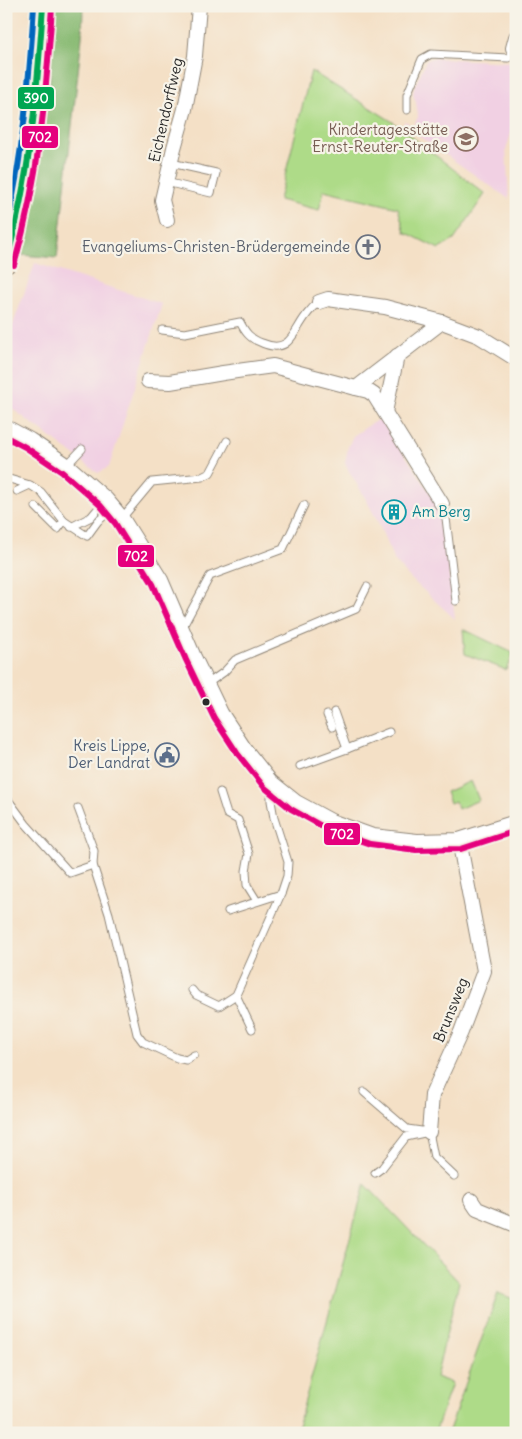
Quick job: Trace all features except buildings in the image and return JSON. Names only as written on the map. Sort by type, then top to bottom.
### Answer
[{"type":"main road","points":[[6,263],[25,187],[38,86],[43,6]]},
{"type":"street","name":"Eichendorffweg","points":[[167,220],[162,200],[185,109],[195,56],[199,6]]},
{"type":"street","points":[[516,37],[512,48],[516,54]]},
{"type":"street","points":[[319,302],[328,299],[376,306],[442,322],[479,336],[516,359]]},
{"type":"street","points":[[356,388],[442,322]]},
{"type":"street","points":[[385,412],[397,356]]},
{"type":"street","points":[[148,381],[170,382],[273,366],[368,392],[374,395],[442,504]]},
{"type":"street","points":[[6,427],[30,440],[67,465],[114,508],[161,580],[207,684],[244,748],[271,782],[296,802],[331,821],[373,836],[416,841],[459,840],[516,822]]},
{"type":"street","name":"Brunsweg","points":[[429,1132],[432,1095],[461,1032],[484,971],[459,840]]},
{"type":"street","points":[[472,1200],[477,1209],[516,1225]]},
{"type":"lane","points":[[406,110],[408,95],[422,59],[426,56],[430,54],[508,58],[516,54]]},
{"type":"lane","points":[[166,182],[211,193],[216,173],[171,163]]},
{"type":"lane","points":[[162,330],[185,333],[240,322],[245,332],[253,340],[268,346],[279,346],[289,342],[308,313],[319,302]]},
{"type":"lane","points":[[6,478],[30,485],[41,492],[64,521],[87,536],[98,521],[152,482],[202,476],[210,473],[227,440]]},
{"type":"lane","points":[[67,465],[82,449]]},
{"type":"lane","points":[[17,491],[30,485]]},
{"type":"lane","points":[[442,504],[445,510],[456,601]]},
{"type":"lane","points":[[182,628],[210,576],[283,548],[304,505]]},
{"type":"lane","points":[[36,507],[58,530],[64,521]]},
{"type":"lane","points":[[71,527],[114,508]]},
{"type":"lane","points":[[207,684],[224,672],[235,660],[356,609],[367,587]]},
{"type":"lane","points":[[332,727],[330,714],[347,750]]},
{"type":"lane","points":[[300,766],[347,750],[390,732]]},
{"type":"lane","points":[[192,990],[196,995],[219,1006],[236,995],[281,894],[287,876],[288,862],[274,818],[271,801],[271,782]]},
{"type":"lane","points":[[220,792],[227,814],[238,820],[249,854],[246,871],[247,885],[257,901]]},
{"type":"lane","points":[[6,798],[26,824],[70,873],[93,865]]},
{"type":"lane","points":[[78,808],[94,851],[93,865],[109,914],[137,1034],[143,1042],[177,1058],[186,1060],[194,1055]]},
{"type":"lane","points":[[228,911],[281,894]]},
{"type":"lane","points":[[236,995],[252,1029]]},
{"type":"lane","points":[[364,1092],[407,1129],[429,1132]]},
{"type":"lane","points":[[375,1173],[382,1168],[406,1137],[429,1132]]},
{"type":"lane","points":[[429,1132],[434,1157],[454,1176]]},
{"type":"shaded area","name":"Kindertagesstätte Ernst-Reuter-Straße","points":[[431,58],[511,62],[516,65],[516,117],[506,150],[509,199],[403,125],[405,121],[413,127],[418,117],[413,95],[414,88],[426,61]]},
{"type":"shaded area","points":[[35,263],[162,304],[109,467],[98,473],[6,404],[6,344]]},
{"type":"shaded area","points":[[380,418],[442,510],[455,619],[410,578],[394,560],[377,520],[345,463],[348,447],[353,436]]},
{"type":"green space","points":[[55,6],[83,6],[82,37],[57,258],[21,255],[37,181],[49,90]]},
{"type":"green space","points":[[311,71],[393,122],[485,194],[454,240],[439,249],[405,232],[398,208],[324,190],[319,210],[279,200]]},
{"type":"green space","points":[[463,629],[513,653],[506,670],[465,654]]},
{"type":"green space","points":[[471,781],[479,800],[458,809],[455,801],[450,803],[446,792]]},
{"type":"green space","points":[[365,1184],[459,1282],[436,1377],[452,1383],[435,1433],[296,1433]]},
{"type":"green space","points":[[498,1293],[516,1300],[516,1433],[448,1433]]},
{"type":"transit line","points":[[6,230],[17,174],[24,119],[34,6]]},
{"type":"transit line","name":"390","points":[[6,262],[27,167],[35,104],[43,6]]},
{"type":"transit line","name":"702","points":[[14,265],[30,201],[40,137],[52,7]]},
{"type":"transit line","name":"702","points":[[6,437],[25,447],[62,472],[100,505],[115,523],[153,584],[214,718],[237,753],[264,787],[291,809],[327,829],[370,844],[416,850],[461,849],[516,831]]},
{"type":"place","name":"Kindertagesstätte Ernst-Reuter-Straße","points":[[466,139]]},
{"type":"place","name":"Evangeliums-Christen-Brüdergemeinde","points":[[368,247]]},
{"type":"place","name":"Am Berg","points":[[394,512]]},
{"type":"place","name":"Kreis Lippe, Der Landrat","points":[[167,755]]}]
